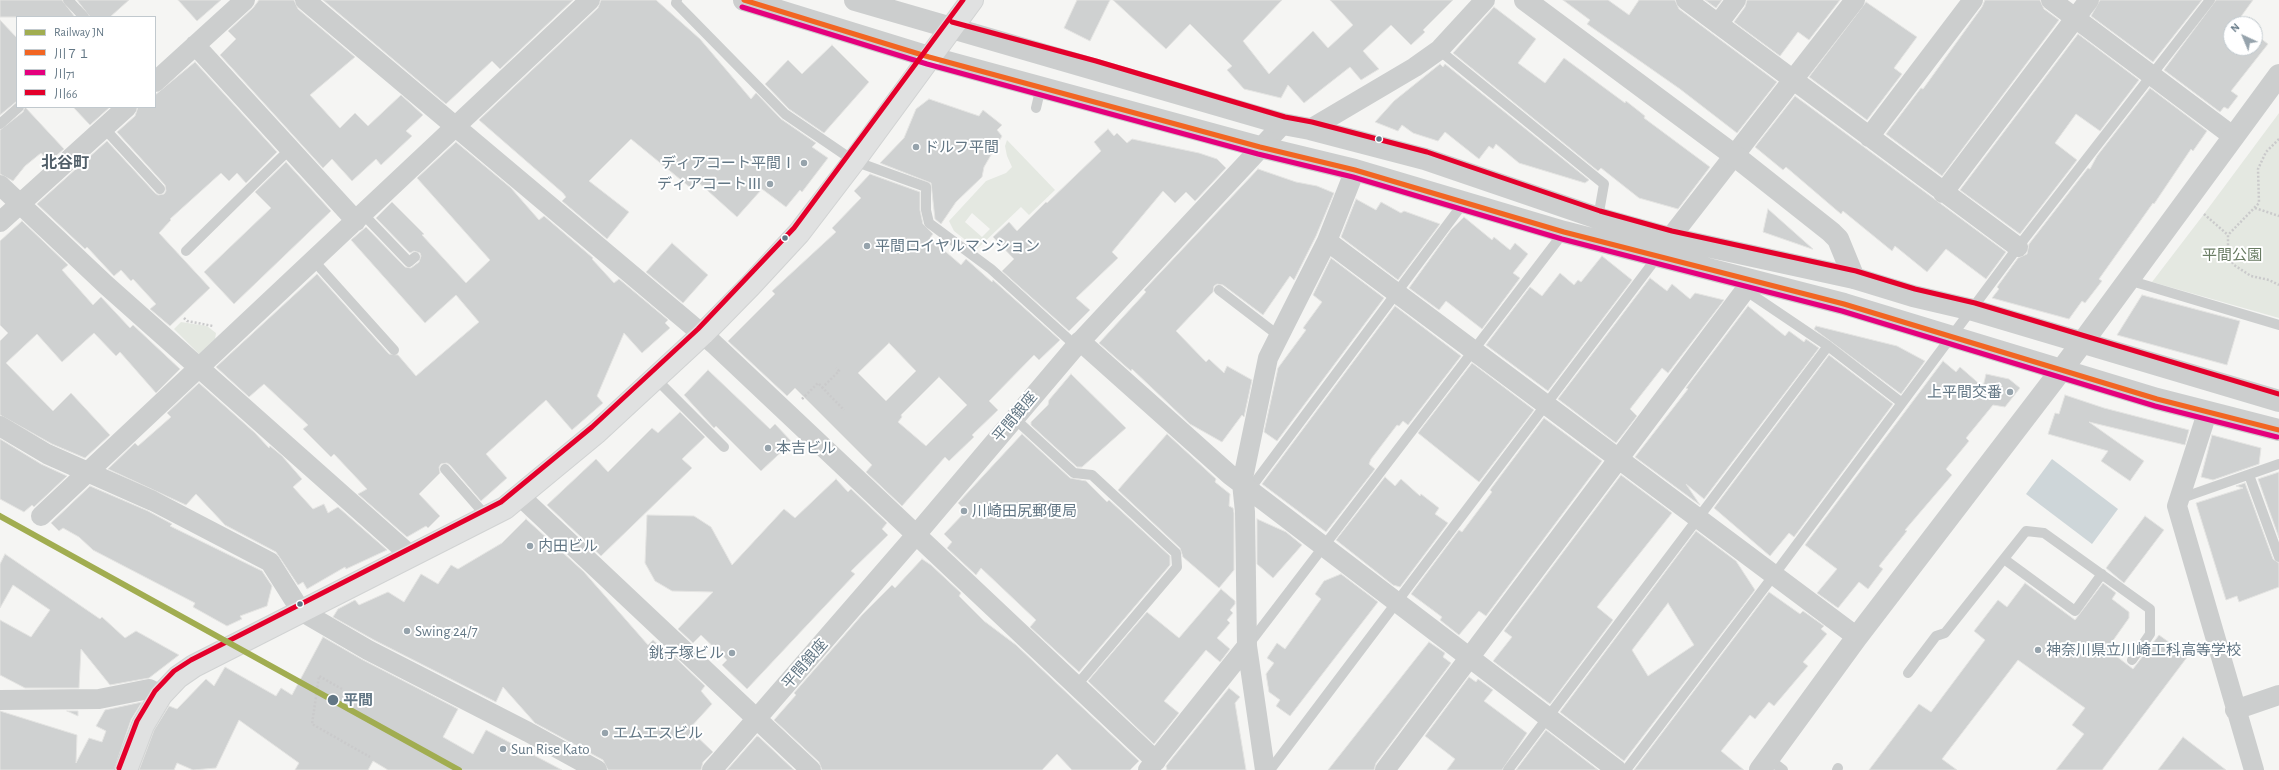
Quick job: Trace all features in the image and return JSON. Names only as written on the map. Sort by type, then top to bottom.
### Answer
[{"type":"main road","points":[[126,770],[143,725],[161,695],[178,677],[194,666],[487,517],[521,497],[592,437],[703,334],[799,233],[854,161],[972,0]]},
{"type":"street","points":[[156,81],[245,0]]},
{"type":"street","points":[[305,0],[703,334],[915,536],[1076,686],[1152,766],[1248,646]]},
{"type":"street","points":[[42,516],[324,254],[360,218],[395,190],[455,127],[590,0]]},
{"type":"street","points":[[744,0],[929,58],[1039,97],[1355,170],[1465,201],[1564,232],[1658,256],[1749,286],[1844,304],[2207,413],[2279,430]]},
{"type":"street","points":[[855,0],[950,29],[1094,68],[1283,124],[1310,129],[1425,159],[1598,218],[1670,238],[1854,278],[1913,296],[1973,310],[2279,401]]},
{"type":"street","points":[[1310,129],[1403,76],[1439,50],[1485,0]]},
{"type":"street","points":[[1525,0],[1735,156],[1831,232],[1838,239],[1854,278]]},
{"type":"street","points":[[1686,0],[2018,248]]},
{"type":"street","points":[[1718,24],[1736,0]]},
{"type":"street","points":[[1670,238],[1794,81],[1855,0]]},
{"type":"street","points":[[1870,137],[1973,0]]},
{"type":"street","points":[[2051,0],[2234,137]]},
{"type":"street","points":[[1943,192],[2089,0]]},
{"type":"street","points":[[195,45],[290,149],[360,218]]},
{"type":"street","points":[[1771,766],[1857,637],[2060,369],[2082,343],[2279,75]]},
{"type":"street","points":[[0,222],[126,108]]},
{"type":"street","name":"平間銀座","points":[[712,770],[757,720],[1078,344],[1283,124]]},
{"type":"street","points":[[1265,770],[1248,646],[1245,512],[1246,486],[1268,358],[1327,241],[1355,170]]},
{"type":"street","points":[[0,185],[21,203],[106,285],[412,556]]},
{"type":"street","points":[[1327,241],[1857,637]]},
{"type":"street","points":[[1385,770],[1749,286]]},
{"type":"street","points":[[1078,344],[1230,476],[1246,486],[1617,770]]},
{"type":"street","points":[[2207,413],[2177,506],[2235,710],[2254,770]]},
{"type":"street","points":[[0,426],[47,454],[153,501],[270,562],[301,611],[368,650],[528,732],[597,770]]},
{"type":"street","points":[[521,497],[811,770]]},
{"type":"street","points":[[0,700],[99,699],[149,688],[161,695]]},
{"type":"street","points":[[2235,710],[2279,695]]},
{"type":"lane","points":[[68,0],[83,16]]},
{"type":"lane","points":[[677,0],[676,3],[738,62],[785,114],[854,161],[926,187],[926,210],[929,223],[991,269],[1078,344]]},
{"type":"lane","points":[[1626,770],[1954,336],[2018,248],[2210,0]]},
{"type":"lane","points":[[1439,50],[1604,184],[1598,218]]},
{"type":"lane","points":[[0,124],[19,108]]},
{"type":"lane","points":[[104,128],[160,189]]},
{"type":"lane","points":[[186,251],[290,149]]},
{"type":"lane","points":[[1246,486],[1396,293],[1465,201]]},
{"type":"lane","points":[[360,218],[409,262],[415,257]]},
{"type":"lane","points":[[1248,646],[1564,232]]},
{"type":"lane","points":[[324,254],[394,350]]},
{"type":"lane","points":[[1270,770],[1658,256]]},
{"type":"lane","points":[[2128,280],[2279,325]]},
{"type":"lane","points":[[1749,286],[1902,403]]},
{"type":"lane","points":[[1219,290],[1279,336]]},
{"type":"lane","points":[[1508,770],[1828,346]]},
{"type":"lane","points":[[655,378],[724,448]]},
{"type":"lane","points":[[1014,418],[1074,473],[1092,475],[1176,553],[1176,567],[1076,686]]},
{"type":"lane","points":[[2179,499],[2279,464]]},
{"type":"lane","points":[[445,469],[487,517]]},
{"type":"lane","points":[[2249,475],[2279,556]]},
{"type":"lane","points":[[1908,673],[1936,636],[1945,633],[2026,531],[2044,533],[2150,609],[2150,634],[2132,660]]},
{"type":"lane","points":[[2004,559],[2074,611],[2102,574]]},
{"type":"path","points":[[2279,139],[2266,152],[2258,169],[2258,203],[2255,208],[2228,235],[2228,256],[2234,265],[2251,276],[2270,280],[2279,286]]},
{"type":"path","points":[[2187,199],[2228,235]]},
{"type":"path","points":[[2255,208],[2279,216]]},
{"type":"path","points":[[184,318],[187,321],[211,325],[230,340]]},
{"type":"path","points":[[822,388],[839,371],[836,368]]},
{"type":"path","points":[[804,397],[818,383],[844,410]]},
{"type":"path","points":[[342,689],[319,676],[312,724],[370,757]]},
{"type":"green space","name":"平間公園","points":[[2279,113],[2279,318],[2152,282],[2204,214]]},
{"type":"green space","points":[[1007,140],[1055,190],[1029,215],[1021,207],[977,249],[954,231],[949,221],[986,181],[1006,173],[1012,167],[1007,156],[1005,146]],"holes":[[[972,213],[990,229],[982,237],[965,222]]]},
{"type":"green space","points":[[181,322],[207,326],[216,333],[215,339],[199,354],[174,329]]},
{"type":"shaded area","points":[[2052,459],[2118,509],[2092,544],[2026,494]]},
{"type":"building","points":[[0,0],[62,0],[74,16],[16,16],[0,17]]},
{"type":"building","points":[[77,0],[129,0],[111,16],[89,16]]},
{"type":"building","points":[[178,0],[221,0],[197,21]]},
{"type":"building","points":[[259,0],[294,0],[298,9],[355,57],[310,95],[340,128],[355,113],[368,126],[401,95],[423,115],[406,131],[412,136],[381,165],[376,159],[352,181],[332,159],[323,168],[220,55],[236,39],[228,31],[253,8]]},
{"type":"building","points":[[323,0],[573,0],[500,69],[492,61],[446,104]]},
{"type":"building","points":[[601,0],[656,0],[700,39],[751,99],[756,93],[781,119],[816,143],[812,147],[828,158],[802,192],[800,190],[786,207],[762,189],[737,217],[698,182],[692,189],[631,139],[589,181],[629,212],[607,239],[562,201],[566,197],[563,193],[479,120],[598,8]]},
{"type":"building","points":[[1077,0],[1110,0],[1090,41],[1064,28]]},
{"type":"building","points":[[1113,0],[1282,0],[1243,41],[1269,74],[1313,31],[1328,48],[1353,25],[1330,0],[1453,0],[1423,30],[1425,32],[1411,45],[1391,25],[1363,51],[1379,69],[1361,80],[1350,67],[1304,103],[1288,85],[1281,98],[1244,89],[1227,70],[1232,66],[1190,24],[1166,49]]},
{"type":"building","points":[[1563,0],[1608,0],[1629,15],[1639,0],[1675,0],[1679,9],[1777,82],[1737,133],[1680,89],[1587,24],[1590,20]]},
{"type":"building","points":[[1705,0],[1722,0],[1716,8]]},
{"type":"building","points":[[1747,0],[1840,0],[1809,40],[1798,32],[1780,56],[1734,22],[1745,7]]},
{"type":"building","points":[[1985,0],[2040,0],[2044,9],[2059,20],[1942,176],[1886,134],[1921,88],[1923,89],[1982,7]]},
{"type":"building","points":[[2100,0],[2202,0],[2153,62],[2091,16]]},
{"type":"building","points":[[2216,0],[2253,0],[2241,16],[2223,16],[2223,56],[2259,56],[2231,91],[2238,96],[2228,109],[2224,107],[2220,112],[2164,70]]},
{"type":"building","points":[[1866,2],[1917,37],[1894,68],[1902,74],[1867,120],[1809,77]]},
{"type":"building","points":[[1494,7],[1536,39],[1518,63],[1545,83],[1564,58],[1625,103],[1626,101],[1645,116],[1644,118],[1710,167],[1678,209],[1639,198],[1601,168],[1598,171],[1453,53]]},
{"type":"building","points":[[0,20],[16,37],[16,102],[0,115]]},
{"type":"building","points":[[2078,34],[2139,80],[2100,131],[2076,114],[2055,143],[2077,160],[2020,234],[1960,190]]},
{"type":"building","points":[[2263,40],[2268,44],[2263,50]]},
{"type":"building","points":[[832,45],[869,82],[824,133],[789,109],[765,84],[788,60],[802,74]]},
{"type":"building","points":[[195,62],[277,152],[246,183],[237,173],[229,181],[221,173],[170,219],[171,220],[159,233],[210,288],[170,326],[150,309],[156,304],[133,279],[131,281],[121,270],[114,276],[87,247],[85,249],[37,204],[107,141],[155,193],[158,195],[164,194],[166,191],[165,185],[117,132],[135,116],[138,108],[156,108],[156,94]]},
{"type":"building","points":[[1440,64],[1443,67],[1445,64],[1589,180],[1585,183],[1519,163],[1496,144],[1493,149],[1489,146],[1479,159],[1445,132],[1438,141],[1413,133],[1402,125],[1398,131],[1375,122],[1394,101]]},
{"type":"building","points":[[2150,88],[2207,131],[2193,151],[2191,149],[2154,204],[2153,203],[2099,279],[2102,281],[2085,303],[2082,301],[2069,319],[1992,298],[1999,289],[1997,287],[2018,258],[2027,254],[2029,244],[2088,168],[2090,169],[2097,156]]},
{"type":"building","points":[[1795,96],[2006,252],[1986,279],[1946,249],[1927,272],[1895,246],[1892,251],[1843,211],[1841,214],[1786,167],[1783,170],[1755,147]]},
{"type":"building","points":[[929,99],[979,116],[983,110],[1002,125],[997,130],[1002,136],[984,167],[982,177],[956,202],[941,224],[935,219],[931,183],[880,163],[904,138],[916,109]]},
{"type":"building","points":[[26,108],[64,149],[49,162],[41,153],[25,166],[13,181],[0,174],[0,130]]},
{"type":"building","points":[[74,108],[109,108],[90,125]]},
{"type":"building","points":[[1108,129],[1114,136],[1117,133],[1127,143],[1132,139],[1199,153],[1217,159],[1226,168],[1195,201],[1186,192],[1175,203],[1163,191],[1112,252],[1118,258],[1076,298],[1090,310],[1069,331],[1002,271],[1014,259],[993,237],[1009,222],[1017,231],[1046,202],[1047,203],[1101,151],[1094,142]]},
{"type":"building","points":[[456,142],[511,188],[539,220],[544,216],[593,258],[592,259],[614,283],[619,279],[668,320],[665,323],[670,328],[642,353],[624,333],[597,396],[603,403],[572,430],[546,400],[486,454],[507,478],[481,501],[450,465],[447,463],[441,464],[439,467],[440,473],[419,494],[440,516],[428,528],[426,526],[407,537],[358,494],[367,489],[334,454],[331,457],[303,429],[308,425],[264,384],[249,397],[216,367],[317,274],[389,354],[398,355],[416,376],[479,322],[456,295],[425,323],[351,240],[366,227],[405,267],[411,268],[419,262],[421,256],[420,253],[414,251],[410,253],[376,218],[392,202],[424,234],[422,235],[466,283],[490,260],[417,178]]},
{"type":"building","points":[[286,162],[331,211],[234,304],[204,272],[271,208],[255,192]]},
{"type":"building","points":[[1258,169],[1296,182],[1317,186],[1334,193],[1316,236],[1294,280],[1290,276],[1263,315],[1223,285],[1217,284],[1214,286],[1213,292],[1176,331],[1206,362],[1209,359],[1224,373],[1227,366],[1252,380],[1244,417],[1242,415],[1222,442],[1190,424],[1132,369],[1131,371],[1099,343],[1146,292],[1144,290]]},
{"type":"building","points":[[870,174],[920,192],[920,210],[923,224],[933,234],[930,238],[961,265],[966,259],[992,282],[993,280],[1060,340],[1039,360],[1034,355],[989,401],[998,410],[972,435],[974,437],[949,461],[945,457],[902,506],[866,472],[872,465],[795,388],[787,396],[728,341],[775,294],[772,291],[836,232],[832,228],[861,198],[854,191]],"holes":[[[889,343],[916,371],[886,401],[858,373]],[[939,377],[967,405],[926,446],[898,422],[902,417],[901,415]]]},
{"type":"building","points":[[1356,199],[1376,210],[1381,202],[1401,213],[1404,211],[1440,224],[1398,280],[1341,237]]},
{"type":"building","points":[[1768,209],[1813,249],[1763,232]]},
{"type":"building","points":[[1464,217],[1492,240],[1494,237],[1510,250],[1515,243],[1528,254],[1513,273],[1520,278],[1482,329],[1446,301],[1439,310],[1409,288],[1451,230]]},
{"type":"building","points":[[22,221],[68,265],[62,270],[93,305],[101,297],[130,328],[133,325],[180,369],[156,393],[120,352],[116,356],[94,333],[62,362],[37,334],[6,363],[53,411],[71,393],[110,435],[85,458],[52,444],[0,415],[0,341],[8,333],[0,325],[0,241]]},
{"type":"building","points":[[672,243],[708,275],[683,303],[646,272]]},
{"type":"building","points":[[1602,256],[1632,280],[1548,391],[1486,345],[1530,287],[1542,296],[1560,273],[1574,285],[1578,280],[1581,282]]},
{"type":"building","points":[[1331,258],[1384,298],[1277,441],[1264,432],[1278,368],[1306,330],[1303,328],[1322,302],[1313,295]]},
{"type":"building","points":[[1650,278],[1667,291],[1672,284],[1690,299],[1695,293],[1724,300],[1668,373],[1662,368],[1630,409],[1637,416],[1616,443],[1558,399]]},
{"type":"building","points":[[2142,295],[2240,321],[2227,365],[2117,335]]},
{"type":"building","points":[[1395,306],[1461,356],[1408,425],[1403,421],[1399,426],[1397,425],[1371,459],[1369,464],[1375,469],[1326,532],[1262,484]]},
{"type":"building","points":[[1748,306],[1785,336],[1789,331],[1804,342],[1806,339],[1819,348],[1704,499],[1686,484],[1700,505],[1635,457],[1688,389],[1686,388]]},
{"type":"building","points":[[1816,326],[1897,346],[1925,361],[1901,394],[1814,329]]},
{"type":"building","points":[[1829,355],[1893,404],[1794,537],[1789,533],[1770,556],[1714,508]]},
{"type":"building","points":[[1943,361],[1956,372],[1960,367],[1983,387],[1986,374],[2009,379],[2020,388],[2005,407],[1993,405],[1966,438],[1969,441],[1946,469],[1952,475],[1905,530],[1907,531],[1879,566],[1883,569],[1868,589],[1859,582],[1838,608],[1817,593],[1837,569],[1805,545]]},
{"type":"building","points":[[1472,363],[1534,410],[1479,482],[1418,433]]},
{"type":"building","points":[[708,370],[770,429],[775,424],[792,442],[761,471],[716,426],[714,428],[684,395]]},
{"type":"building","points":[[1071,374],[1126,428],[1082,467],[1077,467],[1031,425],[1031,422],[1048,405],[1049,400]]},
{"type":"building","points":[[199,383],[255,433],[269,448],[270,446],[282,456],[302,479],[293,487],[313,509],[324,504],[328,513],[338,507],[387,550],[346,569],[345,567],[307,589],[303,582],[298,585],[276,552],[225,525],[196,494],[186,505],[108,469],[135,443],[138,446],[171,417],[167,413]]},
{"type":"building","points":[[2065,395],[2104,408],[2189,430],[2185,445],[2089,422],[2144,461],[2130,481],[2101,461],[2108,451],[2048,434],[2055,413],[2059,414]]},
{"type":"building","points":[[680,412],[705,437],[682,459],[692,468],[601,556],[547,505],[596,459],[608,472],[652,428],[658,433]]},
{"type":"building","points":[[1544,418],[1602,461],[1486,616],[1479,611],[1459,635],[1440,620],[1442,617],[1411,594],[1459,530],[1462,532],[1492,492],[1490,490]]},
{"type":"building","points":[[1022,434],[1070,478],[1086,481],[1107,502],[1109,500],[1170,556],[1170,565],[1079,672],[1030,627],[1036,620],[981,568],[976,575],[947,548],[952,542],[944,534],[966,511],[958,503]]},
{"type":"building","points":[[1167,434],[1216,479],[1215,482],[1230,494],[1229,506],[1233,508],[1234,513],[1234,570],[1219,588],[1183,557],[1180,548],[1118,490]]},
{"type":"building","points":[[2212,435],[2261,448],[2259,464],[2213,480],[2201,477]]},
{"type":"building","points":[[0,439],[41,464],[67,476],[34,507],[32,505],[24,512],[0,499]]},
{"type":"building","points":[[2279,472],[2279,538],[2258,479]]},
{"type":"building","points":[[1621,475],[1672,513],[1597,607],[1613,620],[1550,704],[1493,661],[1512,637],[1504,631]]},
{"type":"building","points":[[1385,477],[1395,486],[1401,479],[1420,496],[1421,494],[1439,508],[1435,514],[1448,523],[1400,587],[1393,585],[1336,540]]},
{"type":"building","points":[[836,479],[848,492],[851,489],[887,523],[882,529],[888,535],[851,571],[855,574],[747,689],[722,665],[727,660],[701,635],[693,643],[678,629],[713,592],[672,591],[655,581],[645,563],[647,515],[694,516],[711,527],[732,565],[784,509],[795,518]]},
{"type":"building","points":[[2245,483],[2273,559],[2279,563],[2279,587],[2239,602],[2237,596],[2226,600],[2196,503],[2243,488],[2236,486]]},
{"type":"building","points":[[90,486],[148,511],[172,524],[170,526],[262,571],[272,586],[267,606],[240,616],[242,619],[227,626],[193,607],[195,603],[93,550],[79,537],[63,528],[59,531],[51,523]]},
{"type":"building","points":[[2145,516],[2164,530],[2124,583],[2106,568]]},
{"type":"building","points":[[526,519],[584,572],[648,645],[653,640],[660,646],[662,645],[705,686],[701,691],[712,704],[689,729],[713,752],[703,762],[701,770],[608,770],[603,760],[535,723],[503,687],[496,702],[374,640],[333,617],[338,609],[355,600],[359,605],[388,592],[404,602],[421,574],[438,584],[451,565],[458,569],[502,543]]},
{"type":"building","points":[[1257,519],[1286,532],[1302,545],[1273,578],[1257,564]]},
{"type":"building","points":[[1696,531],[1736,561],[1755,590],[1624,761],[1560,712]],"holes":[[[1668,603],[1694,645],[1648,676],[1632,650]]]},
{"type":"building","points":[[5,554],[100,619],[102,617],[125,638],[136,631],[179,655],[149,678],[110,685],[81,649],[79,688],[25,688],[0,675],[0,620],[31,637],[50,610],[13,585],[0,608],[0,564]]},
{"type":"building","points":[[922,559],[931,565],[961,593],[959,596],[984,621],[1016,645],[1139,761],[1130,770],[1072,770],[1057,754],[1042,770],[822,770],[819,762],[774,720],[796,695],[794,693],[862,615],[892,585],[895,588]]},
{"type":"building","points":[[1341,574],[1378,602],[1290,716],[1276,706],[1280,700],[1269,692],[1266,674],[1274,663],[1267,658],[1277,643],[1285,649],[1321,599],[1315,594],[1324,581]]},
{"type":"building","points":[[2025,583],[2075,620],[2103,583],[2116,593],[2112,599],[2129,612],[2129,618],[2107,649],[2133,669],[2159,635],[2188,656],[2102,770],[2056,770],[2084,734],[2072,725],[2085,708],[2018,660],[1942,759],[1957,770],[1869,770],[1919,704],[1931,712],[1985,640],[1974,631],[1998,600],[2007,607]]},
{"type":"building","points":[[1221,589],[1235,601],[1235,604],[1230,610],[1233,613],[1227,620],[1230,623],[1217,638],[1230,649],[1220,662],[1206,650],[1164,701],[1179,713],[1154,744],[1088,681],[1147,612],[1179,638]]},
{"type":"building","points":[[1769,592],[1800,614],[1803,611],[1824,626],[1821,629],[1827,634],[1803,662],[1808,666],[1774,706],[1769,702],[1755,719],[1750,715],[1721,751],[1744,770],[1634,770]]},
{"type":"building","points":[[323,637],[363,660],[458,709],[443,737],[473,754],[486,730],[562,770],[388,770],[373,761],[368,770],[295,770],[299,763],[239,720],[216,768],[193,770],[177,763],[174,770],[139,770],[154,730],[169,706],[177,709],[206,679],[214,686],[225,667],[276,696],[281,688],[292,695]]},
{"type":"building","points":[[1429,642],[1445,653],[1443,657],[1451,663],[1376,763],[1374,770],[1328,770]]},
{"type":"building","points":[[1469,677],[1476,682],[1478,679],[1493,690],[1484,701],[1527,733],[1502,770],[1447,770],[1455,759],[1425,736]]},
{"type":"building","points":[[1229,688],[1240,697],[1235,703],[1246,770],[1167,770],[1166,766]]},
{"type":"building","points":[[142,702],[131,720],[114,770],[0,770],[0,711],[77,735],[76,763],[89,738],[102,742],[106,731],[96,726],[105,710]]},
{"type":"building","points":[[67,711],[78,711],[78,716]]},
{"type":"building","points":[[1546,730],[1598,770],[1516,770]]},
{"type":"building","points":[[757,736],[759,737],[794,770],[727,770]]},
{"type":"building","points":[[2183,737],[2226,770],[2158,770]]},
{"type":"rail line","name":"JN","points":[[0,516],[459,770]]},
{"type":"transit line","name":"川７１","points":[[744,0],[929,57],[1260,147],[1355,170],[1564,232],[1844,304],[2157,399],[2279,430]]},
{"type":"transit line","name":"川66","points":[[119,768],[137,721],[155,691],[174,671],[191,660],[501,502],[592,427],[698,329],[794,228],[963,0]]},
{"type":"transit line","name":"川71","points":[[742,7],[927,64],[1258,154],[1353,177],[1562,239],[1842,311],[2155,406],[2277,437]]},
{"type":"transit line","name":"川66","points":[[952,22],[1096,61],[1285,117],[1312,122],[1427,152],[1600,211],[1672,231],[1856,271],[1915,289],[1975,303],[2279,394]]},
{"type":"place","name":"ドルフ平間","points":[[916,147]]},
{"type":"place","name":"ディアコート平間Ⅰ","points":[[804,163]]},
{"type":"place","name":"ディアコートⅢ","points":[[770,184]]},
{"type":"place","name":"平間ロイヤルマンション","points":[[867,246]]},
{"type":"place","name":"上平間交番","points":[[2010,392]]},
{"type":"place","name":"本吉ビル","points":[[768,448]]},
{"type":"place","name":"川崎田尻郵便局","points":[[964,511]]},
{"type":"place","name":"内田ビル","points":[[530,546]]},
{"type":"place","name":"Swing 24/7","points":[[407,631]]},
{"type":"place","name":"神奈川県立川崎工科高等学校","points":[[2038,650]]},
{"type":"place","name":"銚子塚ビル","points":[[732,653]]},
{"type":"place","name":"平間","points":[[333,700]]},
{"type":"place","name":"エムエスビル","points":[[605,733]]},
{"type":"place","name":"Sun Rise Kato","points":[[503,749]]},
{"type":"district","name":"北谷町","points":[[65,163]]}]
